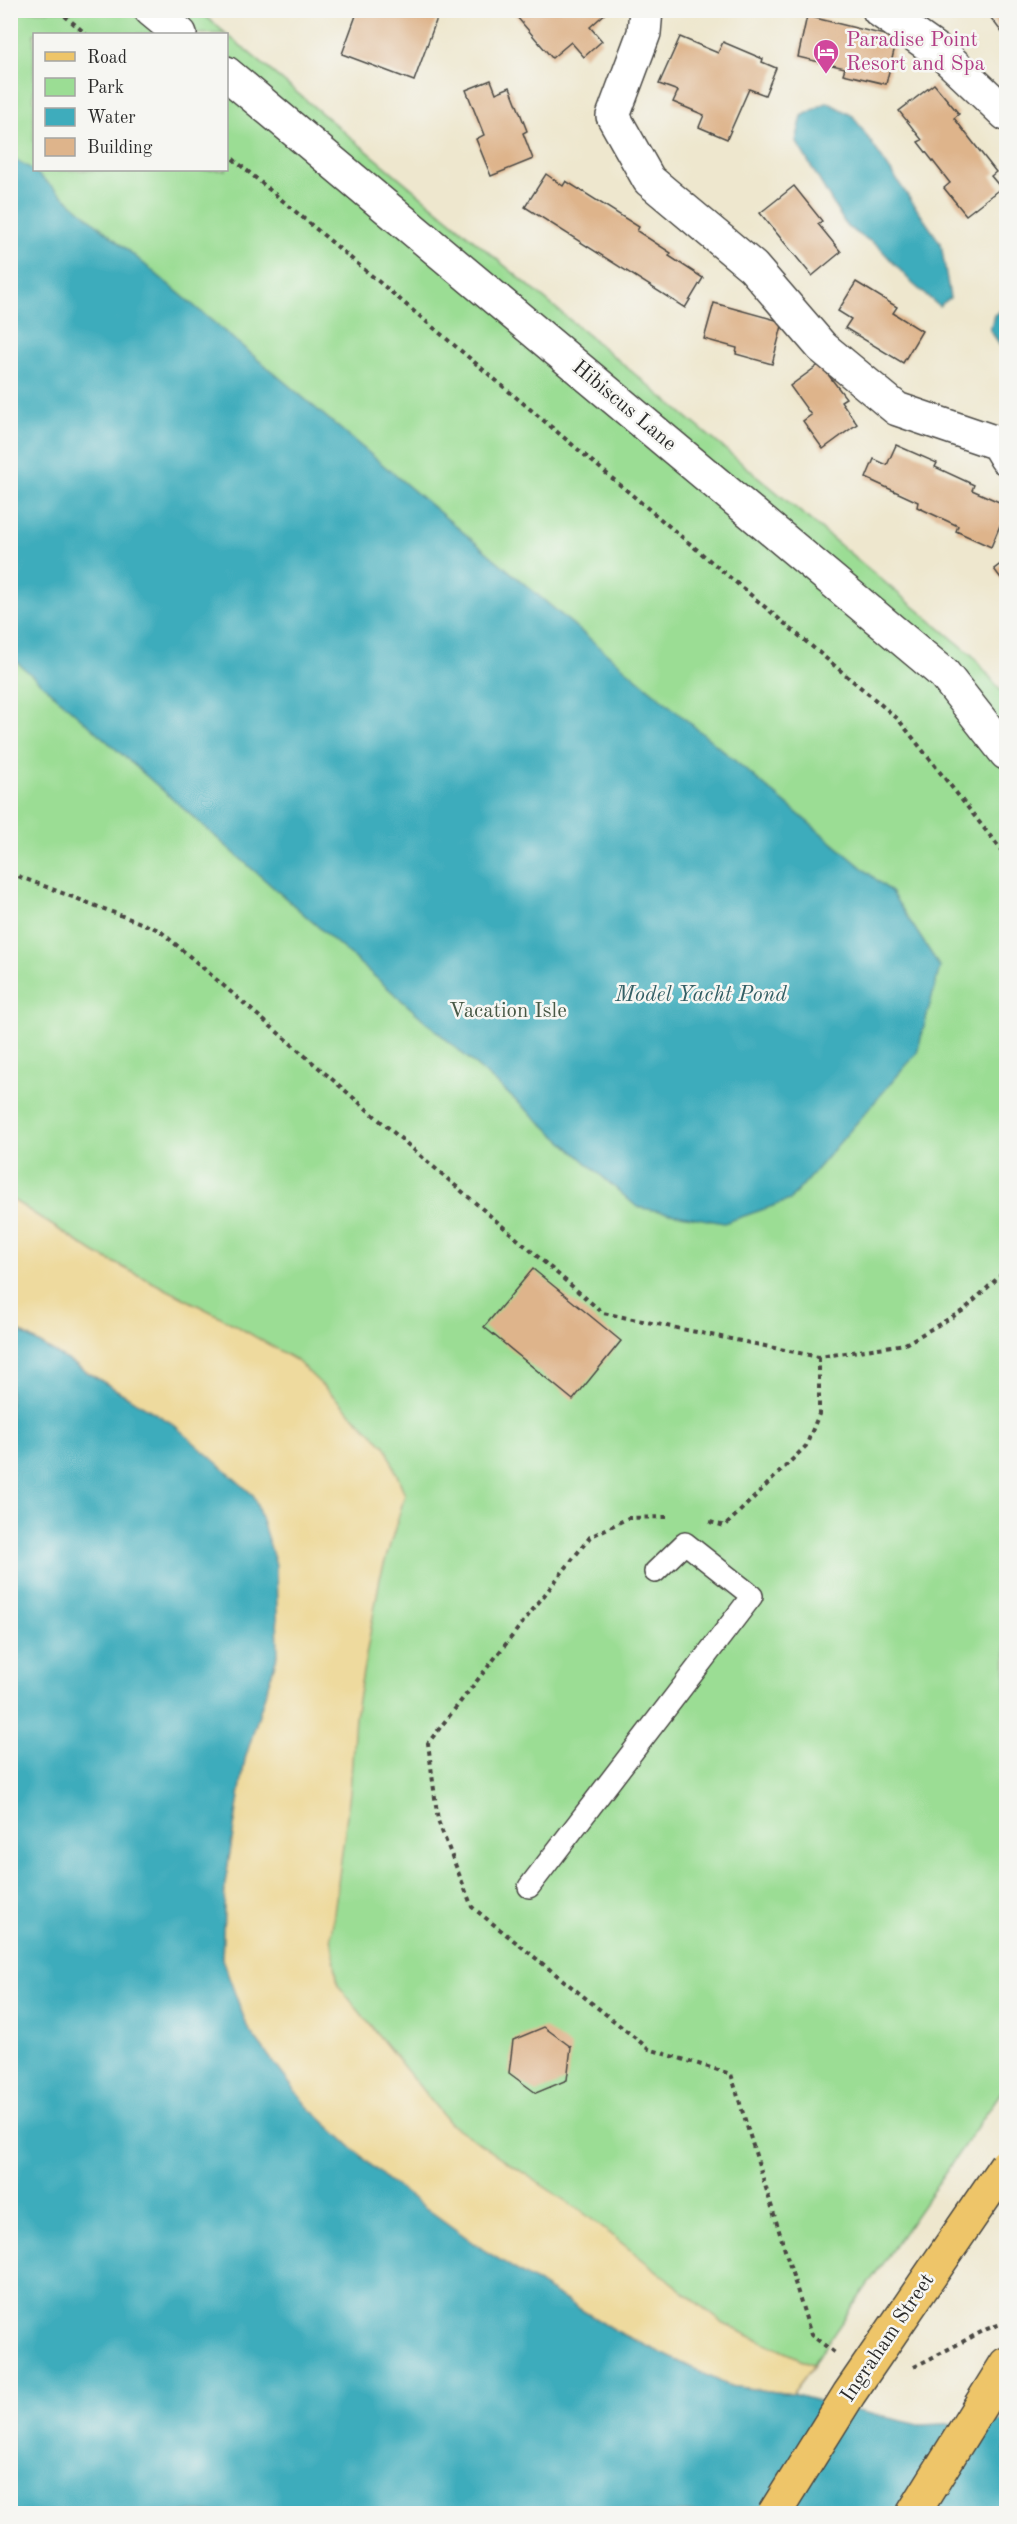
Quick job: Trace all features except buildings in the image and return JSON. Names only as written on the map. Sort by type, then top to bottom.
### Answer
[{"type":"main road","name":"Ingraham Street","points":[[774,2514],[849,2394],[1006,2165]]},
{"type":"main road","points":[[913,2514],[1006,2364]]},
{"type":"street","points":[[151,10],[179,33]]},
{"type":"street","points":[[646,10],[644,33],[613,116],[649,180],[753,267],[822,347],[897,409],[997,443],[1006,458]]},
{"type":"street","points":[[879,10],[946,57],[1006,114]]},
{"type":"street","name":"Hibiscus Lane","points":[[228,76],[944,674],[1006,753]]},
{"type":"lane","points":[[530,1887],[752,1596],[685,1543],[655,1572]]},
{"type":"path","points":[[58,10],[85,33]]},
{"type":"path","points":[[228,155],[898,719],[1006,856]]},
{"type":"path","points":[[10,873],[159,930],[603,1313],[819,1357],[905,1344],[964,1310],[1006,1270]]},
{"type":"path","points":[[706,1522],[725,1526],[806,1446],[819,1414],[819,1357]]},
{"type":"path","points":[[675,1517],[628,1518],[590,1537],[428,1743],[438,1821],[472,1907],[650,2049],[731,2074],[811,2335],[837,2355]]},
{"type":"path","points":[[913,2368],[987,2329],[1006,2322]]},
{"type":"green space","name":"Vacation Isle","points":[[10,11],[199,11],[225,33],[33,33],[33,171],[228,171],[228,35],[972,655],[1006,697],[1006,2085],[792,2394],[387,2180],[173,1424],[11,1326]]},
{"type":"sand","points":[[10,1198],[95,1253],[219,1316],[296,1360],[386,1447],[405,1495],[380,1578],[355,1716],[350,1792],[331,1936],[338,1985],[449,2123],[585,2214],[724,2324],[814,2365],[792,2394],[729,2386],[614,2330],[485,2251],[387,2180],[306,2105],[248,2029],[222,1959],[225,1884],[245,1759],[278,1653],[173,1424],[11,1326]]},
{"type":"water","points":[[827,102],[853,116],[941,244],[950,298],[939,306],[913,284],[878,246],[847,227],[796,141],[802,116]]},
{"type":"water","name":"Model Yacht Pond","points":[[11,157],[30,168],[891,892],[940,967],[917,1053],[790,1200],[724,1223],[637,1207],[11,657]]},
{"type":"water","points":[[1006,307],[1006,347],[1001,346],[990,330],[994,315]]},
{"type":"water","points":[[10,1326],[173,1424],[254,1496],[276,1565],[278,1653],[245,1759],[225,1883],[222,1959],[248,2029],[306,2105],[387,2180],[485,2251],[614,2330],[729,2386],[792,2394],[920,2425],[1006,2421],[1006,2513],[11,2513]]},
{"type":"place","name":"Paradise Point Resort and Spa","points":[[826,75]]}]
